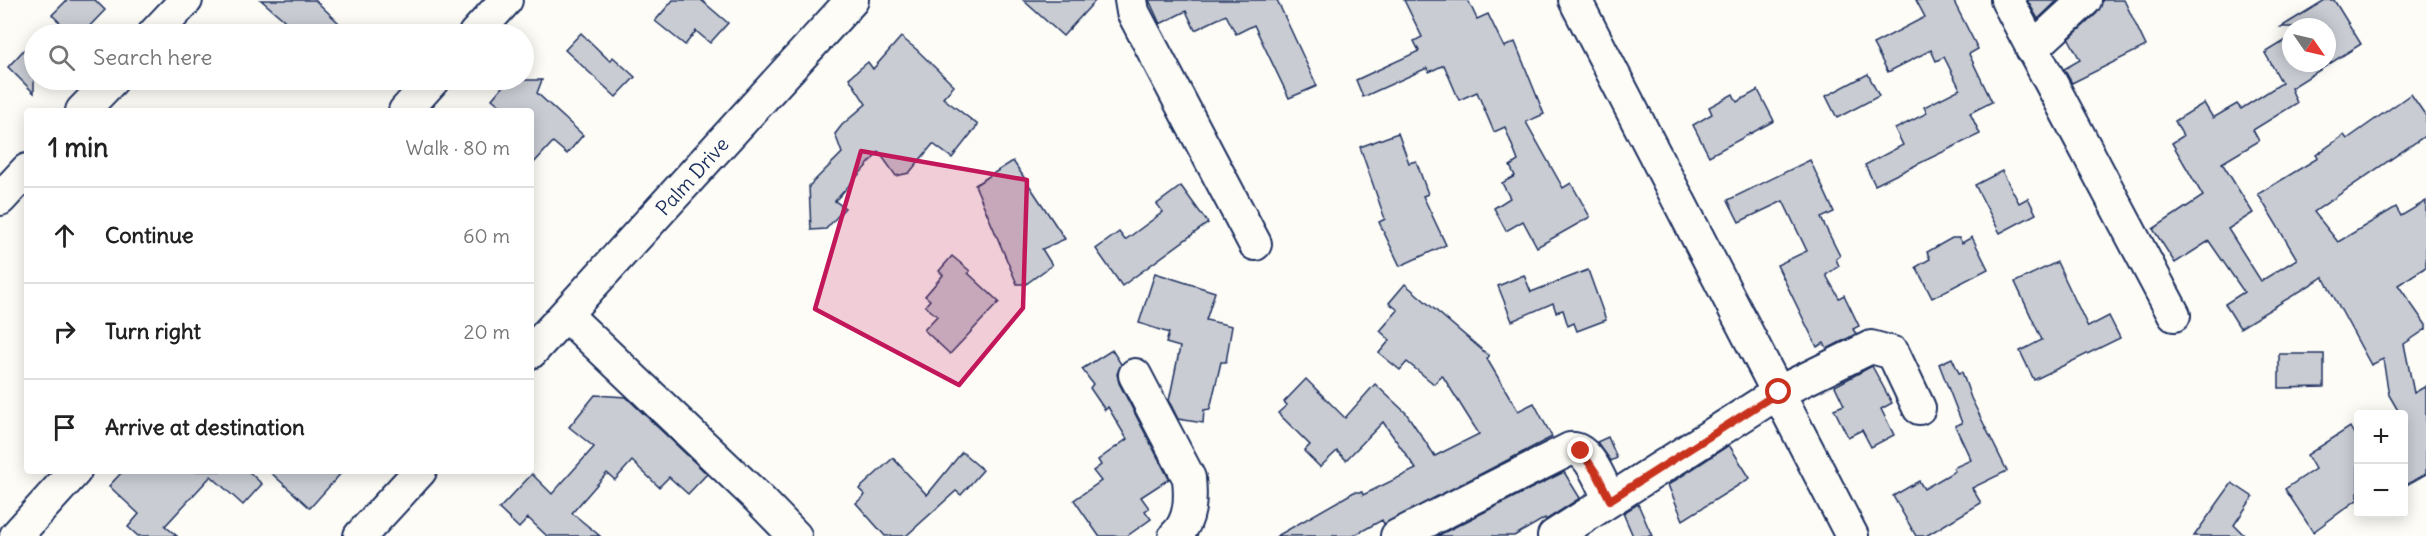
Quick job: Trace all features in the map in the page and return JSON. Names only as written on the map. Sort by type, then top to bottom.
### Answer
[{"type":"street","points":[[163,24],[186,0]]},
{"type":"street","points":[[484,24],[506,0]]},
{"type":"street","name":"Palm Drive","points":[[534,349],[852,0]]},
{"type":"street","points":[[1131,0],[1133,12],[1255,244]]},
{"type":"street","points":[[1575,0],[1852,536]]},
{"type":"street","points":[[2007,0],[2174,315]]},
{"type":"street","points":[[2032,49],[2085,0]]},
{"type":"street","points":[[85,108],[102,90]]},
{"type":"street","points":[[408,108],[425,90]]},
{"type":"street","points":[[0,199],[24,173]]},
{"type":"street","points":[[566,315],[795,536]]},
{"type":"street","points":[[1554,536],[1779,392],[1871,346],[1893,352],[1918,408]]},
{"type":"street","points":[[1135,375],[1189,478],[1191,498],[1187,518],[1182,530],[1175,536]]},
{"type":"street","points":[[1397,536],[1570,449],[1576,448],[1581,451],[1598,476],[1610,500]]},
{"type":"street","points":[[16,536],[72,474]]},
{"type":"street","points":[[360,536],[417,474]]},
{"type":"highlighted area","points":[[861,151],[1027,180],[1023,308],[959,385],[815,309]]},
{"type":"building","points":[[67,0],[95,0],[105,10],[92,24],[61,24],[52,15]]},
{"type":"building","points":[[261,0],[315,0],[339,23],[338,24],[289,24]]},
{"type":"building","points":[[673,0],[701,0],[728,23],[710,43],[696,31],[685,45],[655,21]]},
{"type":"building","points":[[1023,0],[1096,0],[1063,36]]},
{"type":"building","points":[[1149,0],[1277,0],[1317,86],[1289,98],[1254,25],[1236,34],[1226,15],[1195,30],[1186,11],[1160,24]]},
{"type":"building","points":[[1404,0],[1468,0],[1477,19],[1488,14],[1504,47],[1515,42],[1544,114],[1526,122],[1563,188],[1571,183],[1590,217],[1537,247],[1523,221],[1506,231],[1494,208],[1510,198],[1502,183],[1515,176],[1510,166],[1518,161],[1505,127],[1494,132],[1477,92],[1459,100],[1444,65],[1429,72],[1427,68],[1363,97],[1356,80],[1419,51],[1414,41],[1422,37]]},
{"type":"building","points":[[1916,0],[1953,0],[1978,49],[1969,54],[1992,102],[1970,113],[1980,134],[1875,185],[1865,165],[1903,145],[1895,129],[1927,113],[1924,107],[1960,89],[1944,57],[1936,61],[1931,50],[1888,72],[1873,44],[1925,17]]},
{"type":"building","points":[[2027,0],[2058,0],[2038,19]]},
{"type":"building","points":[[2102,0],[2124,0],[2146,46],[2072,83],[2064,69],[2080,60],[2069,39],[2097,13]]},
{"type":"building","points":[[2325,0],[2334,0],[2361,44],[2336,60],[2336,18],[2296,18]]},
{"type":"building","points":[[581,33],[610,61],[613,57],[635,77],[616,97],[565,50]]},
{"type":"building","points":[[901,37],[954,86],[943,98],[978,125],[952,158],[933,144],[909,173],[896,176],[879,152],[835,201],[845,208],[826,229],[811,230],[809,186],[842,153],[835,134],[866,104],[849,78],[868,62],[873,69]]},
{"type":"building","points":[[2282,43],[2282,72],[2316,72],[2291,88],[2297,103],[2253,130],[2259,141],[2222,163],[2253,213],[2228,229],[2261,281],[2297,259],[2258,194],[2318,158],[2316,155],[2344,135],[2347,139],[2411,94],[2426,116],[2426,135],[2314,212],[2338,242],[2396,207],[2401,216],[2426,201],[2426,267],[2398,285],[2426,325],[2426,329],[2404,344],[2414,393],[2426,386],[2426,474],[2408,484],[2408,410],[2398,410],[2389,395],[2383,359],[2371,365],[2323,277],[2240,328],[2225,304],[2244,292],[2209,241],[2175,263],[2153,229],[2203,196],[2172,143],[2183,136],[2175,121],[2204,103],[2213,118],[2237,104],[2241,109],[2282,83],[2265,53]]},
{"type":"building","points":[[24,50],[24,83],[8,67]]},
{"type":"building","points":[[1868,74],[1879,96],[1837,118],[1826,96]]},
{"type":"building","points":[[534,80],[542,80],[537,93],[583,135],[567,154],[553,142],[534,163],[534,108],[503,108],[492,99],[500,90],[534,90]]},
{"type":"building","points":[[1758,90],[1774,121],[1709,156],[1693,125],[1712,114],[1709,107],[1733,94],[1737,102]]},
{"type":"building","points":[[1398,133],[1409,163],[1416,161],[1428,194],[1423,196],[1446,245],[1400,266],[1379,222],[1385,219],[1360,147]]},
{"type":"building","points":[[1810,160],[1834,212],[1821,218],[1840,256],[1836,259],[1839,266],[1826,275],[1839,298],[1844,295],[1859,326],[1853,329],[1856,334],[1827,349],[1824,343],[1817,347],[1777,265],[1807,251],[1783,201],[1739,222],[1728,200]]},
{"type":"building","points":[[1013,161],[1065,239],[1042,249],[1052,265],[1026,284],[1017,284],[975,185]]},
{"type":"building","points":[[2002,171],[2019,203],[2028,198],[2036,214],[2000,233],[1975,185]]},
{"type":"building","points":[[1181,186],[1208,223],[1122,286],[1096,249],[1119,232],[1125,240],[1163,212],[1157,204]]},
{"type":"building","points":[[1972,237],[1988,269],[1932,298],[1916,267],[1930,259],[1927,252],[1952,238],[1959,238],[1962,243]]},
{"type":"building","points":[[952,256],[970,271],[968,273],[999,302],[950,354],[924,330],[937,316],[925,306],[930,300],[925,296],[943,275],[939,271]]},
{"type":"building","points":[[2057,262],[2088,327],[2109,316],[2120,338],[2034,380],[2020,351],[2042,340],[2015,282]]},
{"type":"building","points":[[1588,270],[1606,320],[1577,331],[1574,323],[1568,326],[1563,310],[1556,312],[1553,303],[1512,321],[1498,286],[1524,275],[1531,292]]},
{"type":"building","points":[[1155,273],[1215,292],[1206,320],[1232,326],[1226,362],[1221,362],[1210,409],[1204,410],[1203,423],[1178,419],[1169,401],[1180,347],[1166,343],[1169,333],[1139,323]]},
{"type":"building","points":[[1405,284],[1489,356],[1487,359],[1518,411],[1534,403],[1552,437],[1384,524],[1382,520],[1353,536],[1277,536],[1354,492],[1362,492],[1363,495],[1416,469],[1383,422],[1346,460],[1337,451],[1320,467],[1304,451],[1310,445],[1278,413],[1287,405],[1284,402],[1306,379],[1345,418],[1375,384],[1406,413],[1435,456],[1479,434],[1442,375],[1434,384],[1407,362],[1400,370],[1379,353],[1390,340],[1380,331],[1398,310],[1389,303]]},
{"type":"building","points":[[1112,350],[1121,364],[1117,374],[1119,383],[1169,479],[1141,497],[1149,508],[1145,511],[1151,519],[1127,536],[1099,536],[1074,500],[1101,481],[1093,471],[1101,465],[1098,460],[1127,439],[1108,407],[1105,410],[1090,388],[1093,384],[1082,369]]},
{"type":"building","points":[[2279,354],[2324,354],[2324,387],[2279,388]]},
{"type":"building","points":[[1952,358],[1959,373],[1962,372],[1971,398],[2007,471],[1972,488],[1981,503],[1926,536],[1916,536],[1893,496],[1919,481],[1924,489],[1955,471],[1953,468],[1971,460],[1955,426],[1962,423],[1939,364]]},
{"type":"building","points":[[1872,366],[1892,403],[1881,409],[1894,435],[1871,447],[1862,430],[1848,437],[1834,409],[1844,405],[1835,386]]},
{"type":"building","points":[[595,395],[626,397],[707,474],[688,494],[669,477],[659,487],[632,461],[615,480],[607,473],[572,513],[600,536],[547,536],[528,518],[519,528],[499,509],[532,474],[552,494],[594,447],[569,427]]},
{"type":"building","points":[[2350,427],[2354,434],[2354,502],[2313,532],[2285,489],[2315,469],[2307,455]]},
{"type":"building","points":[[1608,437],[1617,458],[1611,461],[1597,442]]},
{"type":"building","points":[[1729,445],[1750,478],[1683,520],[1668,485]]},
{"type":"building","points":[[962,452],[983,470],[961,495],[956,491],[906,536],[885,536],[856,503],[865,495],[859,489],[893,458],[927,495]]},
{"type":"building","points":[[1564,472],[1580,498],[1546,520],[1545,518],[1514,536],[1437,536]]},
{"type":"building","points":[[120,474],[251,474],[262,484],[243,505],[211,476],[165,526],[177,536],[138,536],[128,527],[139,514],[109,486]]},
{"type":"building","points":[[272,474],[340,474],[310,508]]},
{"type":"building","points":[[2232,483],[2253,497],[2234,525],[2245,536],[2194,536]]},
{"type":"building","points":[[1638,504],[1652,536],[1633,536],[1623,513]]},
{"type":"route","points":[[1581,451],[1598,476],[1610,500],[1779,392]]}]
